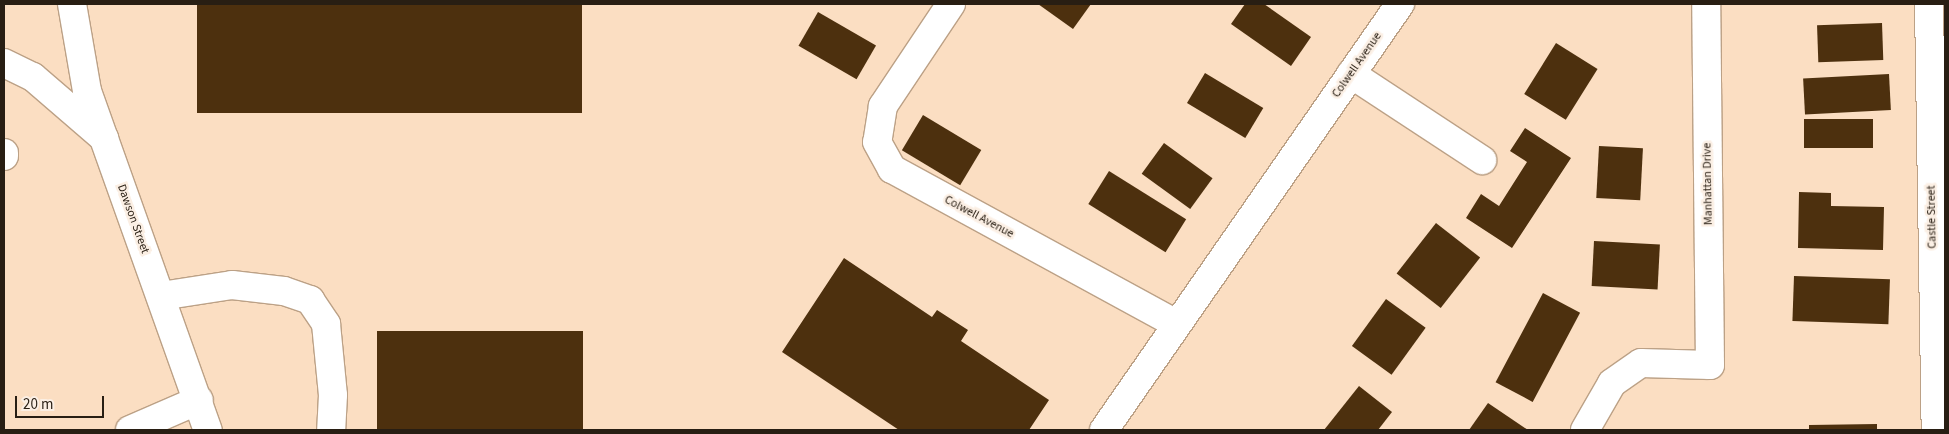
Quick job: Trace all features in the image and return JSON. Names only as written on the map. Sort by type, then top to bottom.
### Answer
[{"type":"street","name":"Dawson Street","points":[[72,4],[80,66],[208,430]]},
{"type":"street","name":"Colwell Avenue","points":[[951,4],[883,106],[877,131],[881,154],[892,169],[1176,324]]},
{"type":"street","name":"Colwell Avenue","points":[[1104,430],[1400,4]]},
{"type":"street","name":"Manhattan Drive","points":[[1584,430],[1612,384],[1641,362],[1710,365],[1706,4]]},
{"type":"street","name":"Castle Street","points":[[1929,4],[1936,430]]},
{"type":"street","points":[[4,63],[32,76],[104,138]]},
{"type":"street","points":[[1351,74],[1482,160]]},
{"type":"street","points":[[161,296],[232,285],[284,291],[310,300],[326,324],[333,395],[331,430]]},
{"type":"street","points":[[130,430],[198,400]]},
{"type":"building","points":[[197,4],[582,4],[582,113],[197,113]]},
{"type":"building","points":[[1038,4],[1091,4],[1073,29]]},
{"type":"building","points":[[1245,4],[1264,4],[1311,37],[1291,66],[1231,24]]},
{"type":"building","points":[[818,12],[876,46],[857,79],[798,46]]},
{"type":"building","points":[[1882,23],[1883,60],[1818,62],[1817,25]]},
{"type":"building","points":[[1556,43],[1598,69],[1566,120],[1524,94]]},
{"type":"building","points":[[1205,73],[1263,108],[1245,138],[1187,103]]},
{"type":"building","points":[[1889,74],[1891,110],[1805,114],[1803,79]]},
{"type":"building","points":[[923,115],[981,150],[960,185],[902,150]]},
{"type":"building","points":[[1804,119],[1873,119],[1873,148],[1804,148]]},
{"type":"building","points":[[1525,128],[1571,158],[1512,248],[1466,218],[1481,194],[1499,206],[1527,162],[1510,151]]},
{"type":"building","points":[[1164,143],[1213,178],[1190,209],[1142,174]]},
{"type":"building","points":[[1599,146],[1643,148],[1640,200],[1596,198]]},
{"type":"building","points":[[1109,171],[1186,219],[1166,252],[1088,204]]},
{"type":"building","points":[[1799,192],[1831,193],[1831,206],[1884,207],[1883,250],[1798,248]]},
{"type":"building","points":[[1436,223],[1480,257],[1441,308],[1397,273]]},
{"type":"building","points":[[1594,241],[1660,244],[1658,289],[1592,286]]},
{"type":"building","points":[[844,258],[932,317],[937,310],[968,330],[961,341],[1049,400],[1029,430],[899,430],[782,352]]},
{"type":"building","points":[[1794,276],[1890,279],[1888,324],[1792,321]]},
{"type":"building","points":[[1543,293],[1580,313],[1533,402],[1496,382]]},
{"type":"building","points":[[1386,299],[1426,328],[1392,375],[1352,346]]},
{"type":"building","points":[[377,331],[583,331],[583,430],[377,430]]},
{"type":"building","points":[[1359,386],[1392,412],[1378,430],[1324,430]]},
{"type":"building","points":[[1488,403],[1528,430],[1469,430]]},
{"type":"building","points":[[1877,424],[1877,430],[1809,430],[1809,425]]}]
